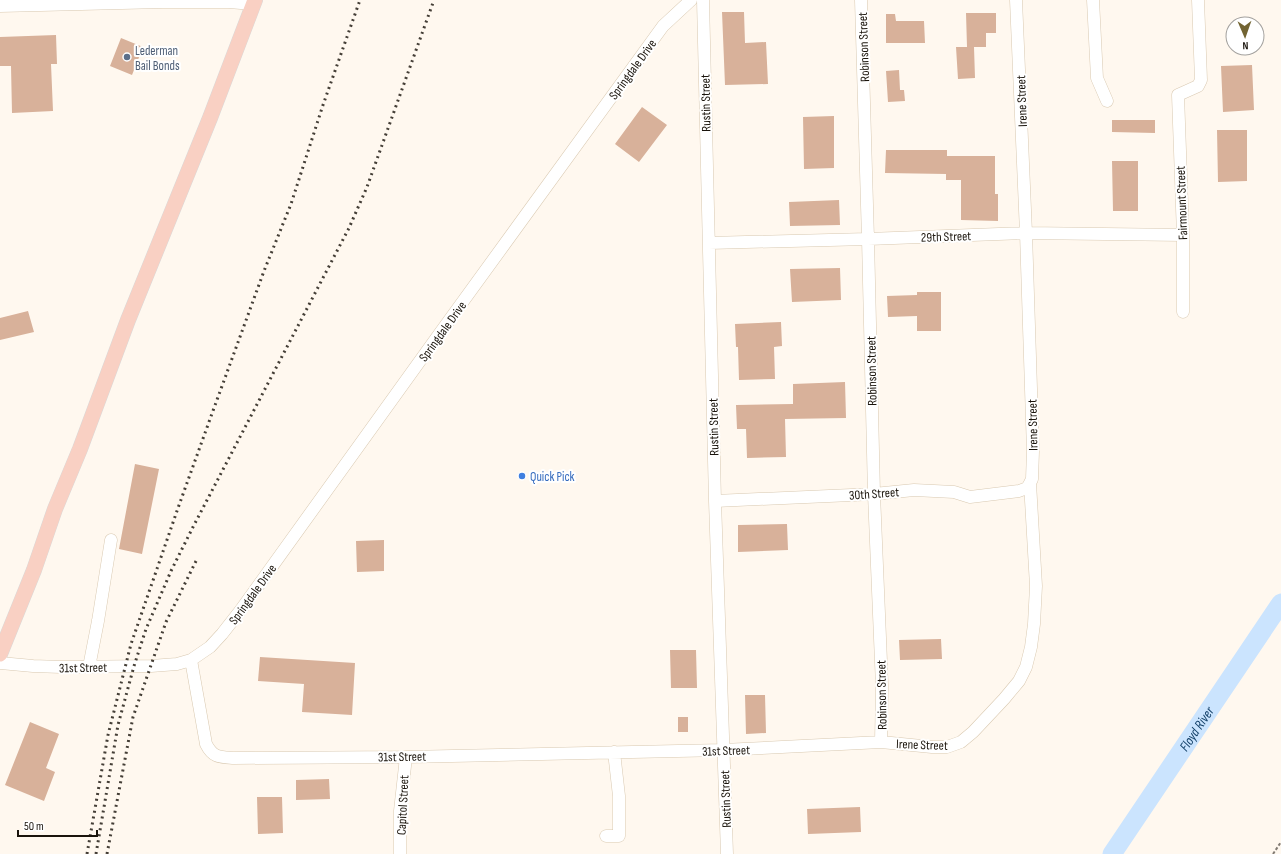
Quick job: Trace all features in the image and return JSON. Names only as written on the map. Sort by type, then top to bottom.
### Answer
[{"type":"main road","points":[[0,654],[34,570],[55,509],[80,450],[128,320],[210,118],[254,2]]},
{"type":"street","name":"Springdale Drive","points":[[191,660],[210,647],[240,611],[663,26],[691,0]]},
{"type":"street","name":"Rustin Street","points":[[703,0],[715,501],[727,854]]},
{"type":"street","name":"Robinson Street","points":[[861,0],[874,494],[882,686],[881,742]]},
{"type":"street","name":"Irene Street","points":[[881,742],[947,747],[961,742],[973,732],[1019,681],[1026,667],[1031,647],[1036,586],[1030,483],[1032,478],[1033,451],[1026,233],[1016,0]]},
{"type":"street","points":[[1093,0],[1097,78],[1107,101]]},
{"type":"street","name":"Fairmount Street","points":[[1184,312],[1178,94],[1198,86],[1201,80],[1198,0]]},
{"type":"street","points":[[0,6],[162,2],[254,2]]},
{"type":"street","name":"29th Street","points":[[709,243],[1026,233],[1183,235]]},
{"type":"street","name":"30th Street","points":[[715,501],[874,494],[914,490],[954,492],[970,497],[1019,491],[1027,488],[1030,483]]},
{"type":"street","points":[[89,667],[112,540]]},
{"type":"street","name":"31st Street","points":[[0,663],[34,666],[89,667],[151,666],[177,664],[191,660],[206,744],[210,751],[218,757],[406,757],[723,750],[881,742]]},
{"type":"street","points":[[606,836],[619,836],[619,796],[614,752]]},
{"type":"street","name":"Capitol Street","points":[[400,854],[400,811],[406,757]]},
{"type":"path","points":[[1273,854],[1281,842]]},
{"type":"building","points":[[722,12],[744,12],[745,43],[766,42],[768,84],[725,85]]},
{"type":"building","points":[[966,13],[996,13],[996,33],[986,33],[986,47],[974,47],[975,78],[958,79],[956,47],[967,47]]},
{"type":"building","points":[[886,14],[895,14],[896,21],[924,21],[925,43],[886,43]]},
{"type":"building","points":[[56,35],[57,64],[51,64],[53,111],[12,113],[11,66],[0,66],[0,37]]},
{"type":"building","name":"Lederman Bail Bonds","points":[[121,38],[143,47],[132,75],[110,66]]},
{"type":"building","points":[[1252,65],[1254,110],[1223,112],[1221,66]]},
{"type":"building","points":[[899,70],[900,90],[904,90],[905,101],[888,102],[886,71]]},
{"type":"building","points":[[642,107],[667,125],[639,162],[615,144]]},
{"type":"building","points":[[834,116],[834,168],[804,169],[803,117]]},
{"type":"building","points":[[1112,120],[1155,120],[1155,133],[1112,132]]},
{"type":"building","points":[[1217,130],[1247,130],[1247,181],[1218,182]]},
{"type":"building","points":[[886,150],[947,150],[947,156],[995,156],[995,194],[998,194],[998,221],[961,220],[961,180],[946,180],[946,174],[885,173]]},
{"type":"building","points":[[1112,161],[1138,161],[1138,211],[1113,211]]},
{"type":"building","points":[[839,200],[840,225],[790,226],[789,202]]},
{"type":"building","points":[[840,268],[841,300],[792,302],[790,269]]},
{"type":"building","points":[[917,292],[941,292],[941,331],[917,331],[917,316],[888,317],[887,296],[917,295]]},
{"type":"building","points":[[28,311],[34,332],[0,340],[0,318]]},
{"type":"building","points":[[781,322],[782,346],[774,347],[775,379],[739,380],[738,347],[736,347],[735,324]]},
{"type":"building","points":[[845,382],[846,418],[785,419],[786,457],[747,458],[746,429],[737,429],[736,405],[793,404],[793,384]]},
{"type":"building","points":[[135,464],[159,469],[142,554],[119,549]]},
{"type":"building","points":[[787,524],[788,550],[738,552],[738,525]]},
{"type":"building","points":[[384,540],[384,571],[357,572],[356,541]]},
{"type":"building","points":[[941,639],[942,659],[900,660],[899,640]]},
{"type":"building","points":[[670,650],[696,650],[697,688],[671,688]]},
{"type":"building","points":[[260,657],[355,663],[352,715],[302,712],[304,684],[258,681]]},
{"type":"building","points":[[745,695],[765,695],[766,733],[746,734]]},
{"type":"building","points":[[678,717],[688,717],[688,732],[678,732]]},
{"type":"building","points":[[30,722],[59,734],[46,768],[55,772],[44,801],[5,785]]},
{"type":"building","points":[[329,779],[330,799],[296,800],[296,780]]},
{"type":"building","points":[[257,797],[282,797],[283,833],[258,834]]},
{"type":"building","points":[[860,807],[861,832],[808,834],[807,809]]},
{"type":"waterway","name":"Floyd River","points":[[1112,854],[1281,603]]},
{"type":"railway","points":[[87,854],[108,735],[131,644],[214,408],[264,271],[291,204],[323,105],[360,0]]},
{"type":"railway","points":[[96,854],[118,725],[146,629],[171,571],[193,527],[349,228],[367,187],[434,0]]},
{"type":"railway","points":[[107,854],[133,717],[166,622],[197,559]]},
{"type":"place","name":"Lederman Bail Bonds","points":[[127,57]]},
{"type":"place","name":"Quick Pick","points":[[522,476]]}]
